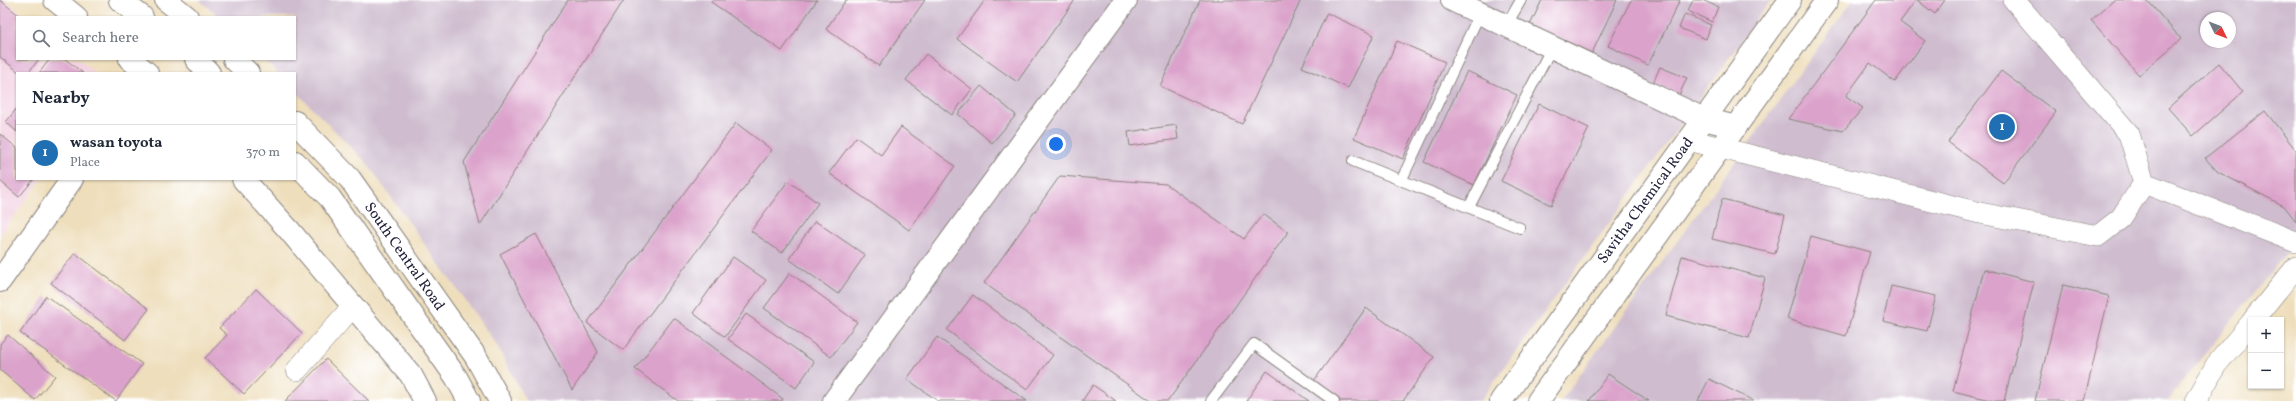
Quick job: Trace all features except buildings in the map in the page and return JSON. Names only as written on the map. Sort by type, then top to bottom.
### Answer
[{"type":"main road","points":[[55,0],[75,16]]},
{"type":"main road","points":[[120,0],[141,16]]},
{"type":"main road","points":[[166,0],[186,16]]},
{"type":"main road","points":[[834,401],[1126,0]]},
{"type":"main road","points":[[1452,0],[1704,119],[1736,127]]},
{"type":"main road","name":"Savitha Chemical Road","points":[[1501,401],[1790,0]]},
{"type":"main road","name":"Savitha Chemical Road","points":[[1538,401],[1827,0]]},
{"type":"main road","points":[[131,60],[146,72]]},
{"type":"main road","points":[[197,60],[209,72]]},
{"type":"main road","points":[[235,60],[247,72]]},
{"type":"main road","name":"South Central Road","points":[[296,123],[350,179],[476,357],[500,401]]},
{"type":"main road","name":"South Central Road","points":[[296,163],[330,198],[456,377],[469,401]]},
{"type":"main road","points":[[0,281],[71,180]]},
{"type":"main road","points":[[244,180],[411,374],[425,401]]},
{"type":"street","points":[[2014,0],[2129,134],[2144,183]]},
{"type":"street","points":[[1689,140],[1980,213],[2098,236],[2121,218],[2144,183]]},
{"type":"street","points":[[2144,183],[2296,242]]},
{"type":"street","points":[[2255,317],[2296,267]]},
{"type":"street","points":[[297,370],[353,306]]},
{"type":"street","points":[[2196,401],[2216,365],[2248,327]]},
{"type":"lane","points":[[1506,26],[1521,0]]},
{"type":"lane","points":[[1402,179],[1480,13]]},
{"type":"lane","points":[[1469,207],[1552,48]]},
{"type":"lane","points":[[1352,161],[1402,179],[1520,228]]},
{"type":"lane","points":[[1211,401],[1254,344],[1334,401]]},
{"type":"shaded area","points":[[0,0],[4,0],[25,16],[16,16],[16,60],[79,60],[95,72],[16,72],[16,180],[41,180],[0,235]]},
{"type":"shaded area","points":[[199,0],[1771,0],[1480,401],[526,401],[496,344],[366,162],[296,92],[296,72],[276,72],[265,60],[296,60],[296,16],[219,16]]},
{"type":"shaded area","points":[[1853,0],[2296,0],[2296,241],[2167,401],[1561,401]]},
{"type":"place","name":"wasan toyota","points":[[2002,127]]}]
